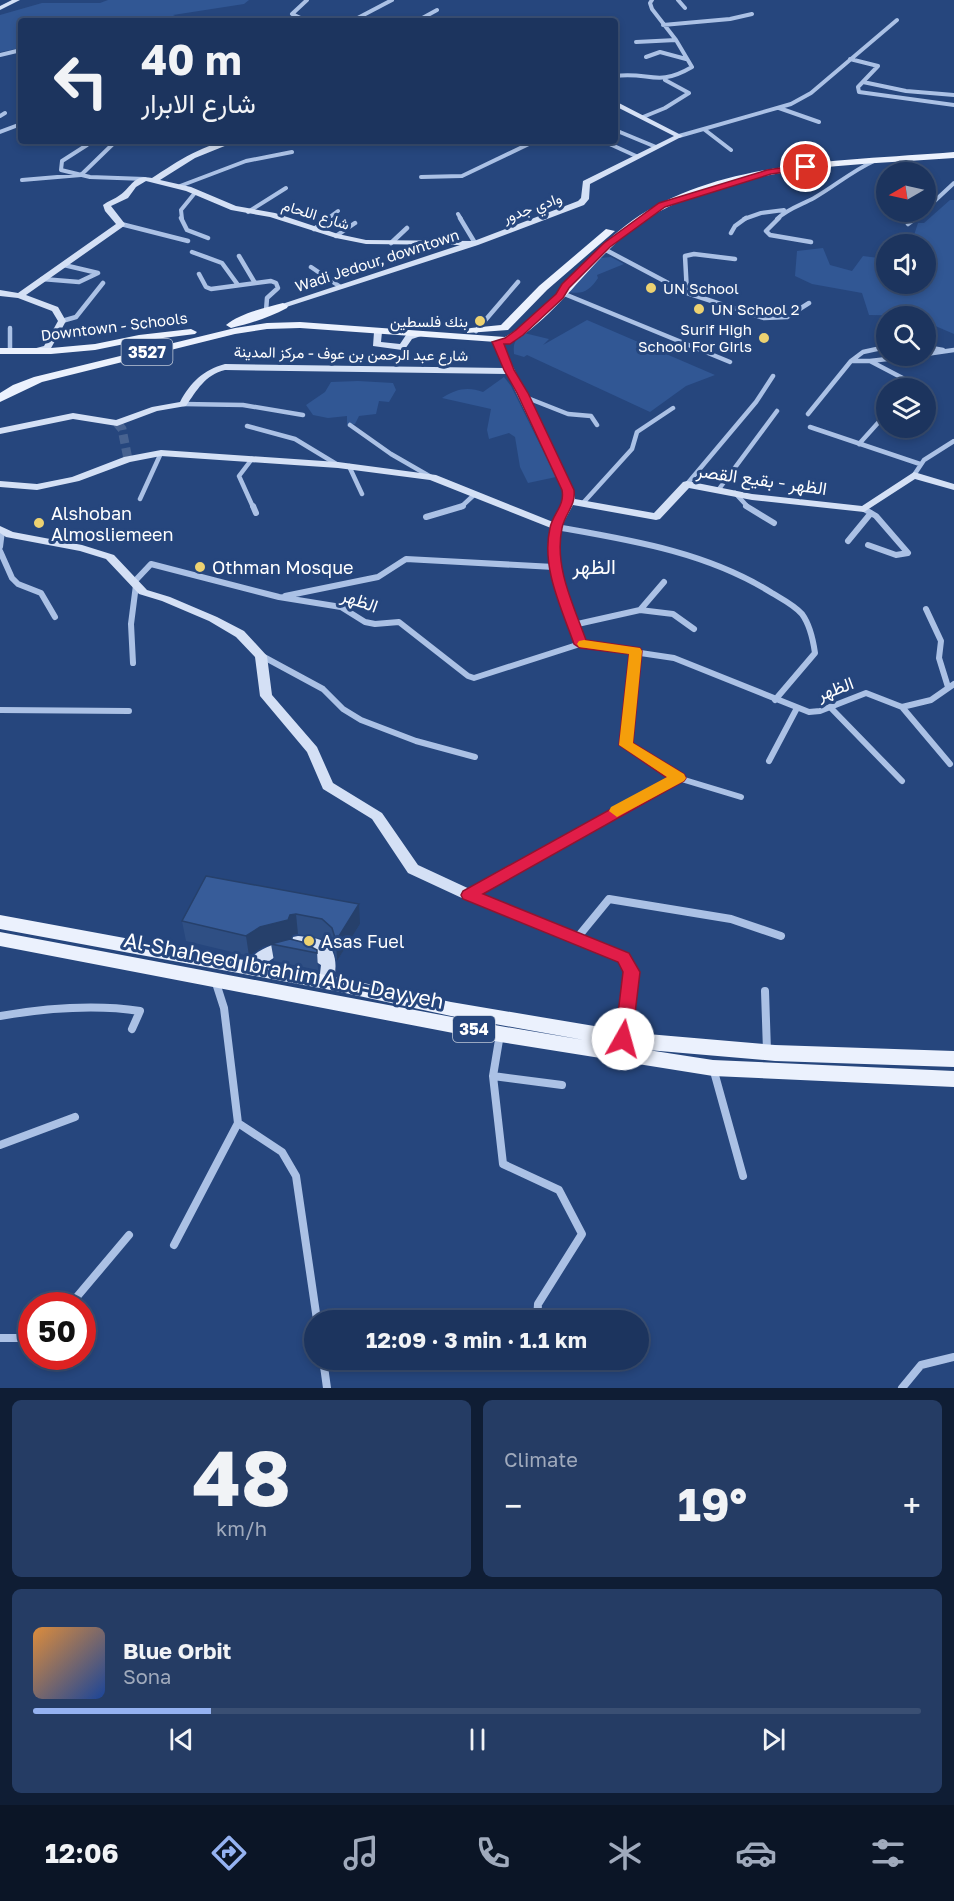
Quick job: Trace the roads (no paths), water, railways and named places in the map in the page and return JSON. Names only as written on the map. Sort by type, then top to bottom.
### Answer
[{"type":"main road","points":[[0,8],[17,0]]},
{"type":"main road","points":[[618,104],[679,136]]},
{"type":"main road","name":"وادي جدور","points":[[475,243],[581,203],[585,199],[586,183],[679,136]]},
{"type":"main road","points":[[155,180],[192,156],[226,144]]},
{"type":"main road","name":"3527","points":[[479,331],[504,328],[543,288],[589,247],[648,203],[705,181],[773,165],[954,149]]},
{"type":"main road","points":[[0,484],[37,487],[75,479],[128,459],[161,453],[343,466],[432,477],[556,527],[570,501],[568,490],[497,342],[510,340],[562,293],[604,249],[662,205],[714,187],[770,172],[874,160],[954,155]]},
{"type":"main road","points":[[20,296],[122,224],[107,205],[125,196],[133,185],[145,179]]},
{"type":"main road","name":"شارع اللحام","points":[[145,179],[180,186],[194,194],[249,212],[272,215],[336,236],[366,242],[475,243]]},
{"type":"main road","name":"Wadi Jedour, downtown","points":[[272,317],[339,286],[475,243]]},
{"type":"main road","name":"Wadi Jedour, downtown","points":[[272,317],[467,250],[475,243]]},
{"type":"main road","points":[[0,293],[20,296],[55,309],[62,321],[47,348],[29,351]]},
{"type":"main road","name":"3527","points":[[224,329],[272,317],[502,333],[504,338],[497,342]]},
{"type":"main road","name":"Downtown - Schools","points":[[0,398],[17,387],[38,380],[272,317],[300,325],[378,338],[423,334],[497,342]]},
{"type":"main road","points":[[391,325],[380,328],[378,338],[384,348],[401,350],[409,337],[423,334]]},
{"type":"main road","name":"Downtown - Schools","points":[[5,351],[95,347],[139,338],[224,329]]},
{"type":"main road","points":[[51,342],[64,350]]},
{"type":"main road","name":"شارع عبد الرحمن بن عوف - مركز المدينة","points":[[183,404],[190,391],[205,374],[223,367],[509,370]]},
{"type":"main road","points":[[0,431],[74,416],[117,423],[155,409],[183,404]]},
{"type":"main road","points":[[867,511],[914,475],[954,487]]},
{"type":"main road","name":"الظهر - بقيع القصر","points":[[570,501],[656,517],[687,484],[752,497],[867,511]]},
{"type":"main road","points":[[1,530],[10,535],[82,548],[110,556],[143,592],[185,607],[240,634],[261,656],[266,696],[313,750],[328,786],[377,816],[413,869],[469,895],[623,957],[632,972],[623,1039]]},
{"type":"main road","name":"Al-Shaheed Ibrahim Abu-Dayyeh","points":[[0,922],[326,982],[451,1009],[623,1039],[766,1052],[954,1059]]},
{"type":"main road","name":"Al-Shaheed Ibrahim Abu-Dayyeh","points":[[0,939],[500,1034],[713,1068],[954,1079]]},
{"type":"main road","points":[[250,968],[268,952],[300,948],[329,963],[326,982]]},
{"type":"street","points":[[301,18],[292,14],[307,0]]},
{"type":"street","points":[[358,18],[392,0]]},
{"type":"street","points":[[618,75],[632,73],[651,80],[665,80],[692,66],[676,40],[652,9],[651,1],[645,0]]},
{"type":"street","points":[[678,0],[685,8]]},
{"type":"street","points":[[422,18],[436,10]]},
{"type":"street","points":[[663,25],[730,19],[752,14]]},
{"type":"street","points":[[679,136],[778,108],[811,93],[897,20]]},
{"type":"street","points":[[636,42],[676,40]]},
{"type":"street","points":[[0,55],[18,52]]},
{"type":"street","points":[[646,57],[660,52],[687,60]]},
{"type":"street","points":[[850,59],[878,66],[858,87],[861,93],[954,105]]},
{"type":"street","points":[[643,117],[665,108],[689,93],[665,80]]},
{"type":"street","points":[[863,82],[906,91],[954,95]]},
{"type":"street","points":[[778,108],[819,122]]},
{"type":"street","points":[[0,116],[5,113]]},
{"type":"street","points":[[0,132],[18,125]]},
{"type":"street","points":[[705,130],[731,150]]},
{"type":"street","points":[[618,131],[656,147]]},
{"type":"street","points":[[81,175],[113,144]]},
{"type":"street","points":[[421,177],[462,177],[528,144]]},
{"type":"street","points":[[610,144],[636,156]]},
{"type":"street","points":[[81,175],[64,171],[60,165],[62,161],[87,145]]},
{"type":"street","points":[[180,186],[246,161],[292,152]]},
{"type":"street","points":[[811,242],[766,233],[788,210],[809,200],[837,180],[874,160]]},
{"type":"street","points":[[22,180],[81,175],[145,179]]},
{"type":"street","points":[[936,199],[954,183]]},
{"type":"street","points":[[249,212],[286,188]]},
{"type":"street","points":[[194,194],[181,210],[181,222],[188,231],[208,238]]},
{"type":"street","points":[[731,233],[735,225],[744,218],[788,210]]},
{"type":"street","points":[[314,229],[338,211]]},
{"type":"street","points":[[458,214],[475,243]]},
{"type":"street","points":[[122,224],[188,241]]},
{"type":"street","points":[[336,236],[355,224]]},
{"type":"street","points":[[391,243],[407,228]]},
{"type":"street","points":[[604,249],[687,293],[767,318],[787,317],[809,303]]},
{"type":"street","points":[[192,252],[222,263],[238,285]]},
{"type":"street","points":[[687,293],[686,256],[695,254],[735,259]]},
{"type":"street","points":[[239,256],[255,283]]},
{"type":"street","points":[[42,279],[78,281],[92,278],[98,273],[64,265]]},
{"type":"street","points":[[311,267],[339,286]]},
{"type":"street","points":[[199,274],[208,288],[273,282],[278,286],[267,298],[272,317]]},
{"type":"street","points":[[479,331],[518,282]]},
{"type":"street","points":[[62,321],[76,317],[104,283]]},
{"type":"street","points":[[562,293],[730,362]]},
{"type":"street","points":[[5,351],[10,328]]},
{"type":"street","points":[[808,414],[851,361],[863,352],[876,349]]},
{"type":"street","points":[[936,349],[947,351]]},
{"type":"street","points":[[936,353],[954,350]]},
{"type":"street","points":[[851,361],[876,360]]},
{"type":"street","points":[[870,361],[900,378]]},
{"type":"street","points":[[687,484],[756,402],[773,376]]},
{"type":"street","points":[[525,397],[567,414],[591,416],[597,425]]},
{"type":"street","points":[[183,404],[227,404],[303,415]]},
{"type":"street","points":[[583,503],[632,449],[638,432],[674,408]]},
{"type":"street","points":[[719,489],[777,411]]},
{"type":"street","points":[[350,425],[391,454],[432,477]]},
{"type":"street","points":[[859,444],[876,425]]},
{"type":"street","points":[[247,426],[301,440],[343,466],[362,494]]},
{"type":"street","points":[[810,427],[920,464]]},
{"type":"street","points":[[914,475],[920,464],[954,441]]},
{"type":"street","points":[[140,499],[161,453]]},
{"type":"street","points":[[252,459],[239,476],[256,513]]},
{"type":"street","points":[[735,493],[745,505],[774,524]]},
{"type":"street","points":[[426,518],[452,512],[468,504],[475,494]]},
{"type":"street","points":[[848,541],[867,511],[908,553],[896,555],[868,545]]},
{"type":"street","points":[[556,527],[554,567],[580,644]]},
{"type":"street","name":"الظهر","points":[[556,527],[636,542],[726,567],[753,580],[799,610],[812,631],[815,653],[775,700]]},
{"type":"street","points":[[1,530],[0,549],[12,578],[18,584],[41,593],[55,617]]},
{"type":"street","name":"الظهر","points":[[279,597],[378,577],[406,559],[554,567]]},
{"type":"street","points":[[133,663],[129,631],[135,583],[151,564],[279,597]]},
{"type":"street","points":[[640,610],[664,582]]},
{"type":"street","name":"الظهر","points":[[279,597],[341,607],[365,622],[375,624],[399,622],[468,676],[474,678],[580,644],[674,658],[809,712],[820,711],[866,693],[902,707],[950,764]]},
{"type":"street","points":[[902,707],[932,700],[951,685],[940,670],[941,641],[926,609]]},
{"type":"street","points":[[573,625],[640,610],[673,614],[694,629]]},
{"type":"street","points":[[636,651],[626,745],[678,778],[741,797]]},
{"type":"street","points":[[261,656],[323,689],[343,709],[361,720],[416,741],[475,757]]},
{"type":"street","points":[[830,707],[903,781]]},
{"type":"street","points":[[769,761],[797,708]]},
{"type":"street","points":[[0,710],[129,711]]},
{"type":"street","points":[[469,895],[678,778]]},
{"type":"street","points":[[577,939],[609,899],[731,919],[781,936]]},
{"type":"street","points":[[174,1245],[238,1123],[224,1008],[215,980]]},
{"type":"street","points":[[765,991],[766,1052]]},
{"type":"street","points":[[0,1016],[41,1009],[121,1008],[140,1011],[132,1029]]},
{"type":"street","points":[[500,1034],[493,1076],[503,1164],[559,1190],[582,1234],[538,1304],[538,1310]]},
{"type":"street","points":[[713,1068],[743,1176]]},
{"type":"street","points":[[493,1076],[562,1085]]},
{"type":"street","points":[[0,1145],[75,1117]]},
{"type":"street","points":[[238,1123],[282,1152],[296,1176],[316,1310]]},
{"type":"street","points":[[81,1292],[129,1235]]},
{"type":"street","points":[[0,1338],[18,1338]]},
{"type":"street","points":[[902,1388],[921,1365],[954,1357]]},
{"type":"street","points":[[325,1370],[327,1388]]},
{"type":"tunnel","points":[[117,423],[122,429],[128,459]]},
{"type":"place","name":"UN School","points":[[651,288]]},
{"type":"place","name":"UN School 2","points":[[699,309]]},
{"type":"place","name":"بنك فلسطين","points":[[480,321]]},
{"type":"place","name":"Surif High School For Girls","points":[[764,338]]},
{"type":"place","name":"Alshoban Almosliemeen","points":[[39,523]]},
{"type":"place","name":"Othman Mosque","points":[[200,567]]},
{"type":"place","name":"Asas Fuel","points":[[309,941]]},
{"type":"district","name":"الظهر","points":[[594,566]]}]
